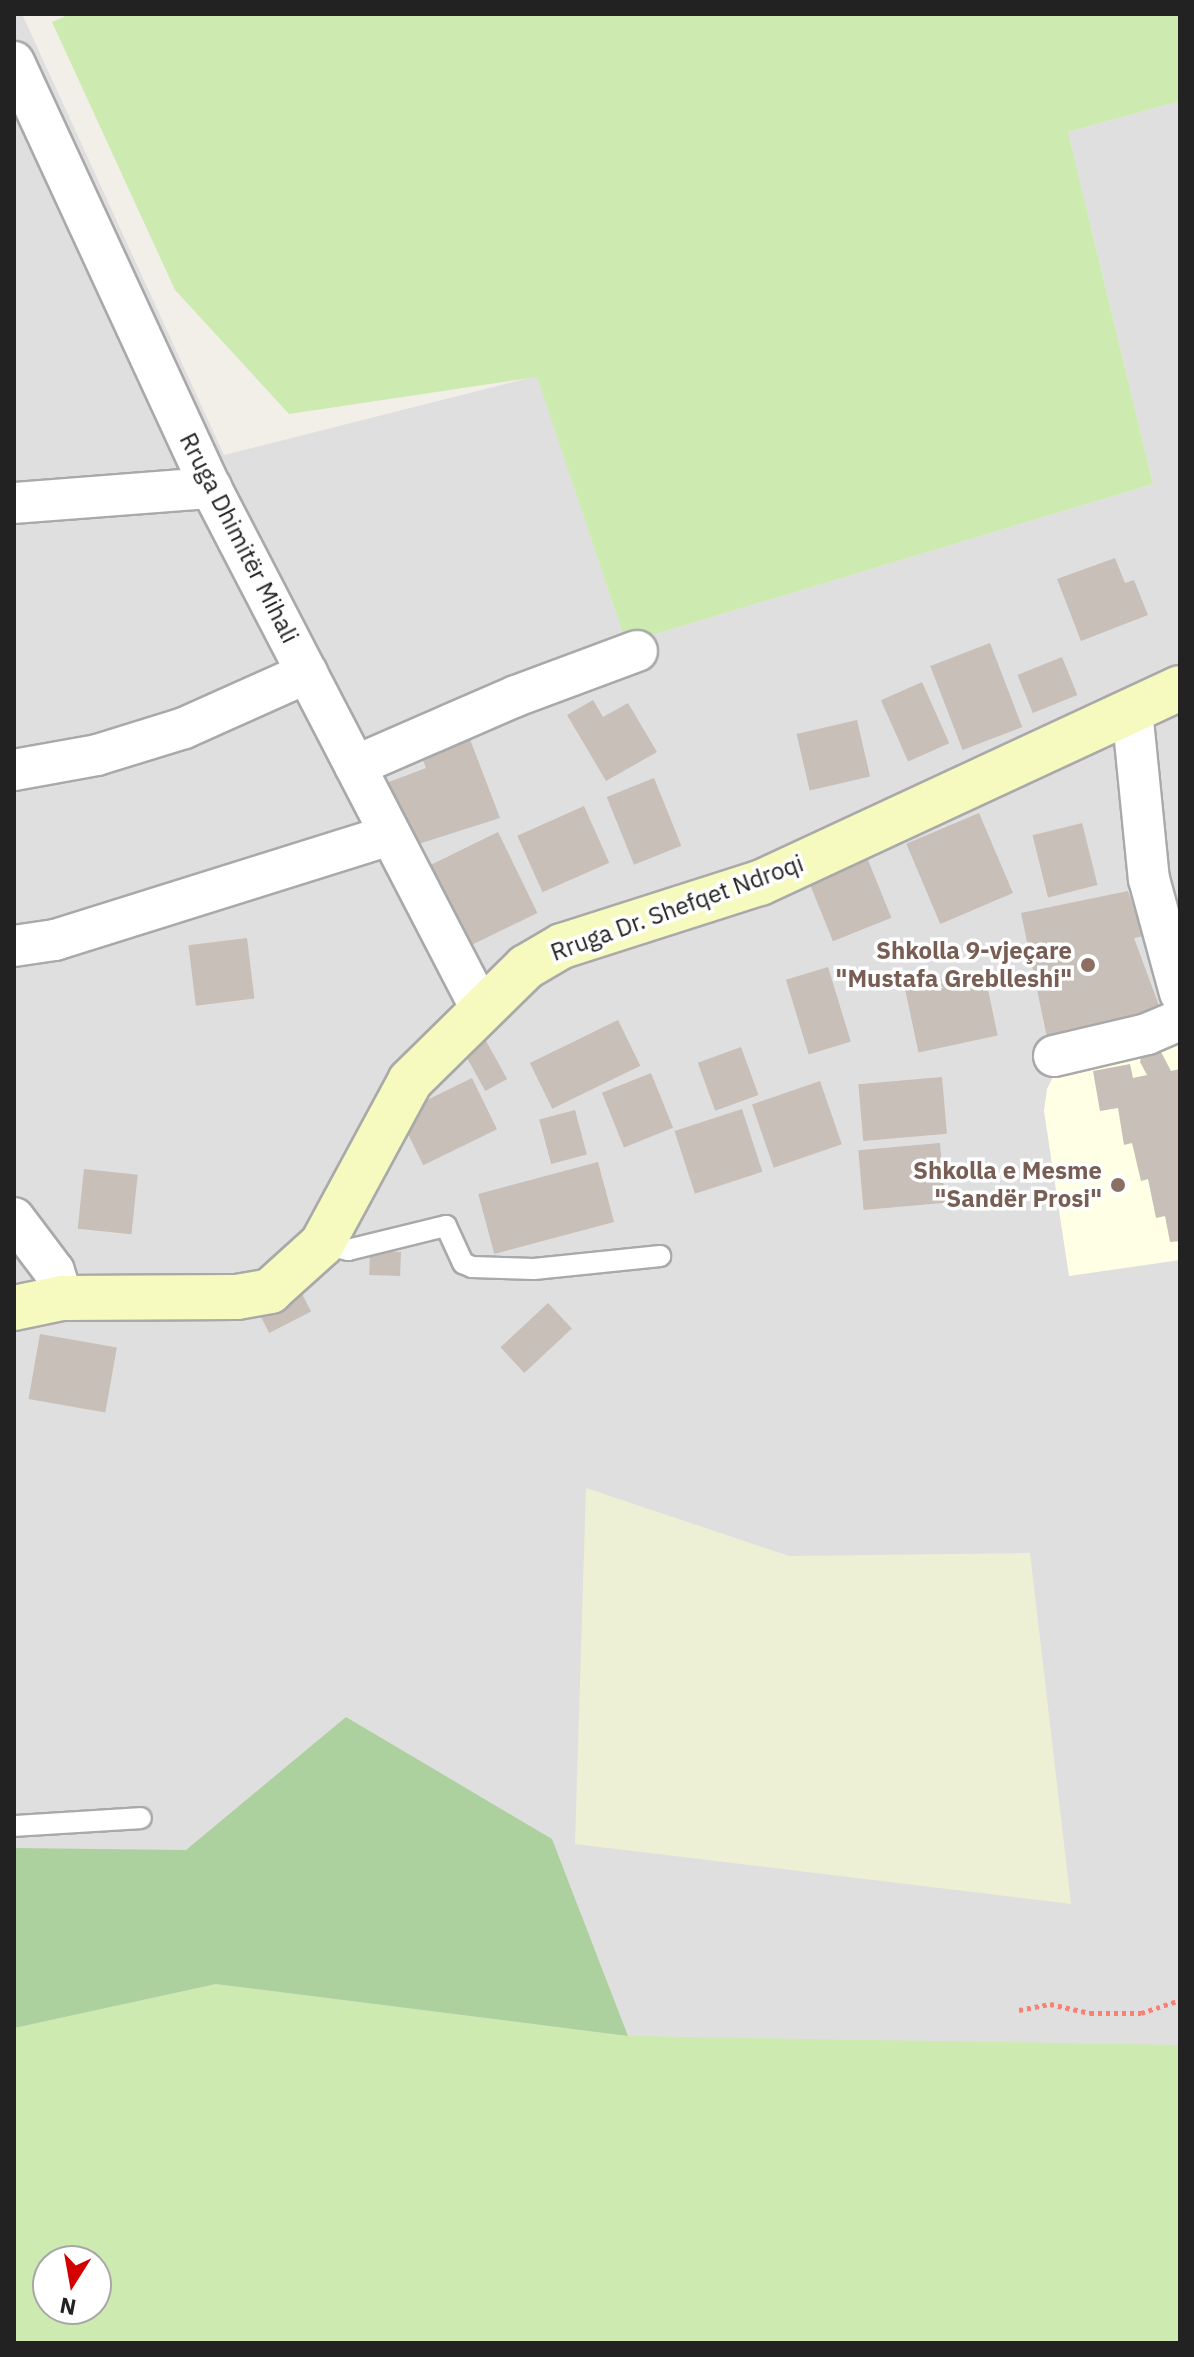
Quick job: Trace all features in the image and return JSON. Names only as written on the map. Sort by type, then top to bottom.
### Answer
[{"type":"main road","name":"Rruga Dr. Shefqet Ndroqi","points":[[14,1308],[62,1298],[237,1297],[270,1291],[322,1244],[410,1081],[480,1007],[526,967],[562,946],[760,883],[1180,688]]},
{"type":"street","name":"Rruga Dhimitër Mihali","points":[[14,62],[211,488],[480,1007]]},
{"type":"street","points":[[14,503],[211,488]]},
{"type":"street","points":[[355,766],[516,696],[637,651]]},
{"type":"street","points":[[14,770],[97,755],[184,728],[307,673]]},
{"type":"street","points":[[1132,710],[1149,879],[1180,993]]},
{"type":"street","points":[[14,946],[55,940],[390,835]]},
{"type":"street","points":[[1054,1056],[1147,1034],[1180,1020]]},
{"type":"street","points":[[14,1218],[54,1271],[62,1298]]},
{"type":"lane","points":[[322,1244],[348,1250],[446,1226],[454,1233],[463,1263],[472,1267],[524,1270],[660,1256]]},
{"type":"lane","points":[[14,1826],[141,1818]]},
{"type":"path","points":[[1019,2010],[1050,2004],[1090,2013],[1141,2013],[1180,2000]]},
{"type":"shaded area","points":[[14,14],[22,14],[224,455],[537,376],[626,643],[1153,484],[1068,132],[1180,101],[1180,2343],[14,2343]]},
{"type":"shaded area","name":"Shkolla e Mesme \"Sandër Prosi\"","points":[[1180,1029],[1180,1260],[1069,1276],[1044,1111],[1047,1089],[1060,1063]]},
{"type":"shaded area","points":[[586,1488],[789,1556],[1030,1553],[1071,1904],[575,1844]]},
{"type":"green space","points":[[70,14],[1180,14],[1180,101],[1068,132],[1153,484],[626,643],[537,377],[289,414],[175,290],[52,22]]},
{"type":"green space","points":[[346,1717],[552,1839],[628,2036],[216,1984],[14,2028],[14,1848],[186,1850]]},
{"type":"green space","points":[[216,1984],[628,2036],[1180,2045],[1180,2343],[14,2343],[14,2028]]},
{"type":"building","points":[[1115,558],[1125,583],[1134,580],[1148,615],[1081,641],[1057,579]]},
{"type":"building","points":[[990,643],[1022,727],[963,750],[930,666]]},
{"type":"building","points":[[1062,657],[1077,695],[1033,713],[1017,675]]},
{"type":"building","points":[[922,682],[949,743],[908,762],[881,700]]},
{"type":"building","points":[[593,700],[603,717],[628,703],[657,752],[606,781],[567,715]]},
{"type":"building","points":[[857,720],[870,777],[810,790],[797,734]]},
{"type":"building","points":[[468,734],[500,818],[406,848],[381,785],[426,768],[420,752]]},
{"type":"building","points":[[654,778],[681,846],[634,865],[607,797]]},
{"type":"building","points":[[584,806],[609,863],[543,892],[517,836]]},
{"type":"building","points":[[979,813],[1013,893],[940,924],[906,844]]},
{"type":"building","points":[[1082,823],[1097,885],[1048,897],[1033,835]]},
{"type":"building","points":[[498,832],[537,913],[464,949],[424,868]]},
{"type":"building","points":[[864,850],[891,918],[833,941],[806,874]]},
{"type":"building","name":"Shkolla 9-vjeçare \"Mustafa Greblleshi\"","points":[[1128,891],[1144,936],[1134,938],[1164,1019],[1049,1047],[1021,913]]},
{"type":"building","points":[[247,938],[254,999],[196,1006],[188,945]]},
{"type":"building","points":[[828,967],[851,1042],[809,1054],[786,980]]},
{"type":"building","points":[[984,971],[998,1036],[918,1052],[905,988]]},
{"type":"building","points":[[618,1020],[640,1066],[552,1109],[530,1063]]},
{"type":"building","points":[[480,1030],[507,1079],[485,1091],[458,1042]]},
{"type":"building","points":[[741,1047],[758,1095],[715,1111],[698,1063]]},
{"type":"building","points":[[1160,1050],[1171,1071],[1180,1069],[1180,1241],[1170,1242],[1165,1216],[1156,1218],[1148,1179],[1141,1181],[1132,1143],[1124,1145],[1118,1108],[1100,1111],[1093,1071],[1130,1064],[1133,1078],[1147,1075],[1140,1062],[1142,1052]]},
{"type":"building","points":[[651,1073],[673,1128],[624,1148],[602,1093]]},
{"type":"building","points":[[942,1077],[947,1134],[863,1141],[858,1084]]},
{"type":"building","points":[[472,1078],[497,1129],[423,1165],[398,1114]]},
{"type":"building","points":[[820,1081],[842,1144],[774,1168],[752,1104]]},
{"type":"building","points":[[742,1109],[762,1172],[695,1194],[674,1131]]},
{"type":"building","points":[[575,1110],[587,1154],[551,1164],[539,1120]]},
{"type":"building","points":[[940,1143],[945,1203],[864,1210],[858,1150]]},
{"type":"building","points":[[598,1162],[614,1222],[494,1254],[478,1194]]},
{"type":"building","points":[[84,1169],[138,1175],[131,1234],[78,1229]]},
{"type":"building","points":[[370,1251],[401,1252],[400,1276],[369,1275]]},
{"type":"building","points":[[297,1284],[311,1312],[269,1333],[255,1305]]},
{"type":"building","points":[[548,1303],[572,1329],[524,1373],[500,1347]]},
{"type":"building","points":[[40,1334],[117,1348],[105,1413],[29,1399]]},
{"type":"place","name":"Shkolla 9-vjeçare \"Mustafa Greblleshi\"","points":[[1088,965]]},
{"type":"place","name":"Shkolla e Mesme \"Sandër Prosi\"","points":[[1118,1185]]}]
